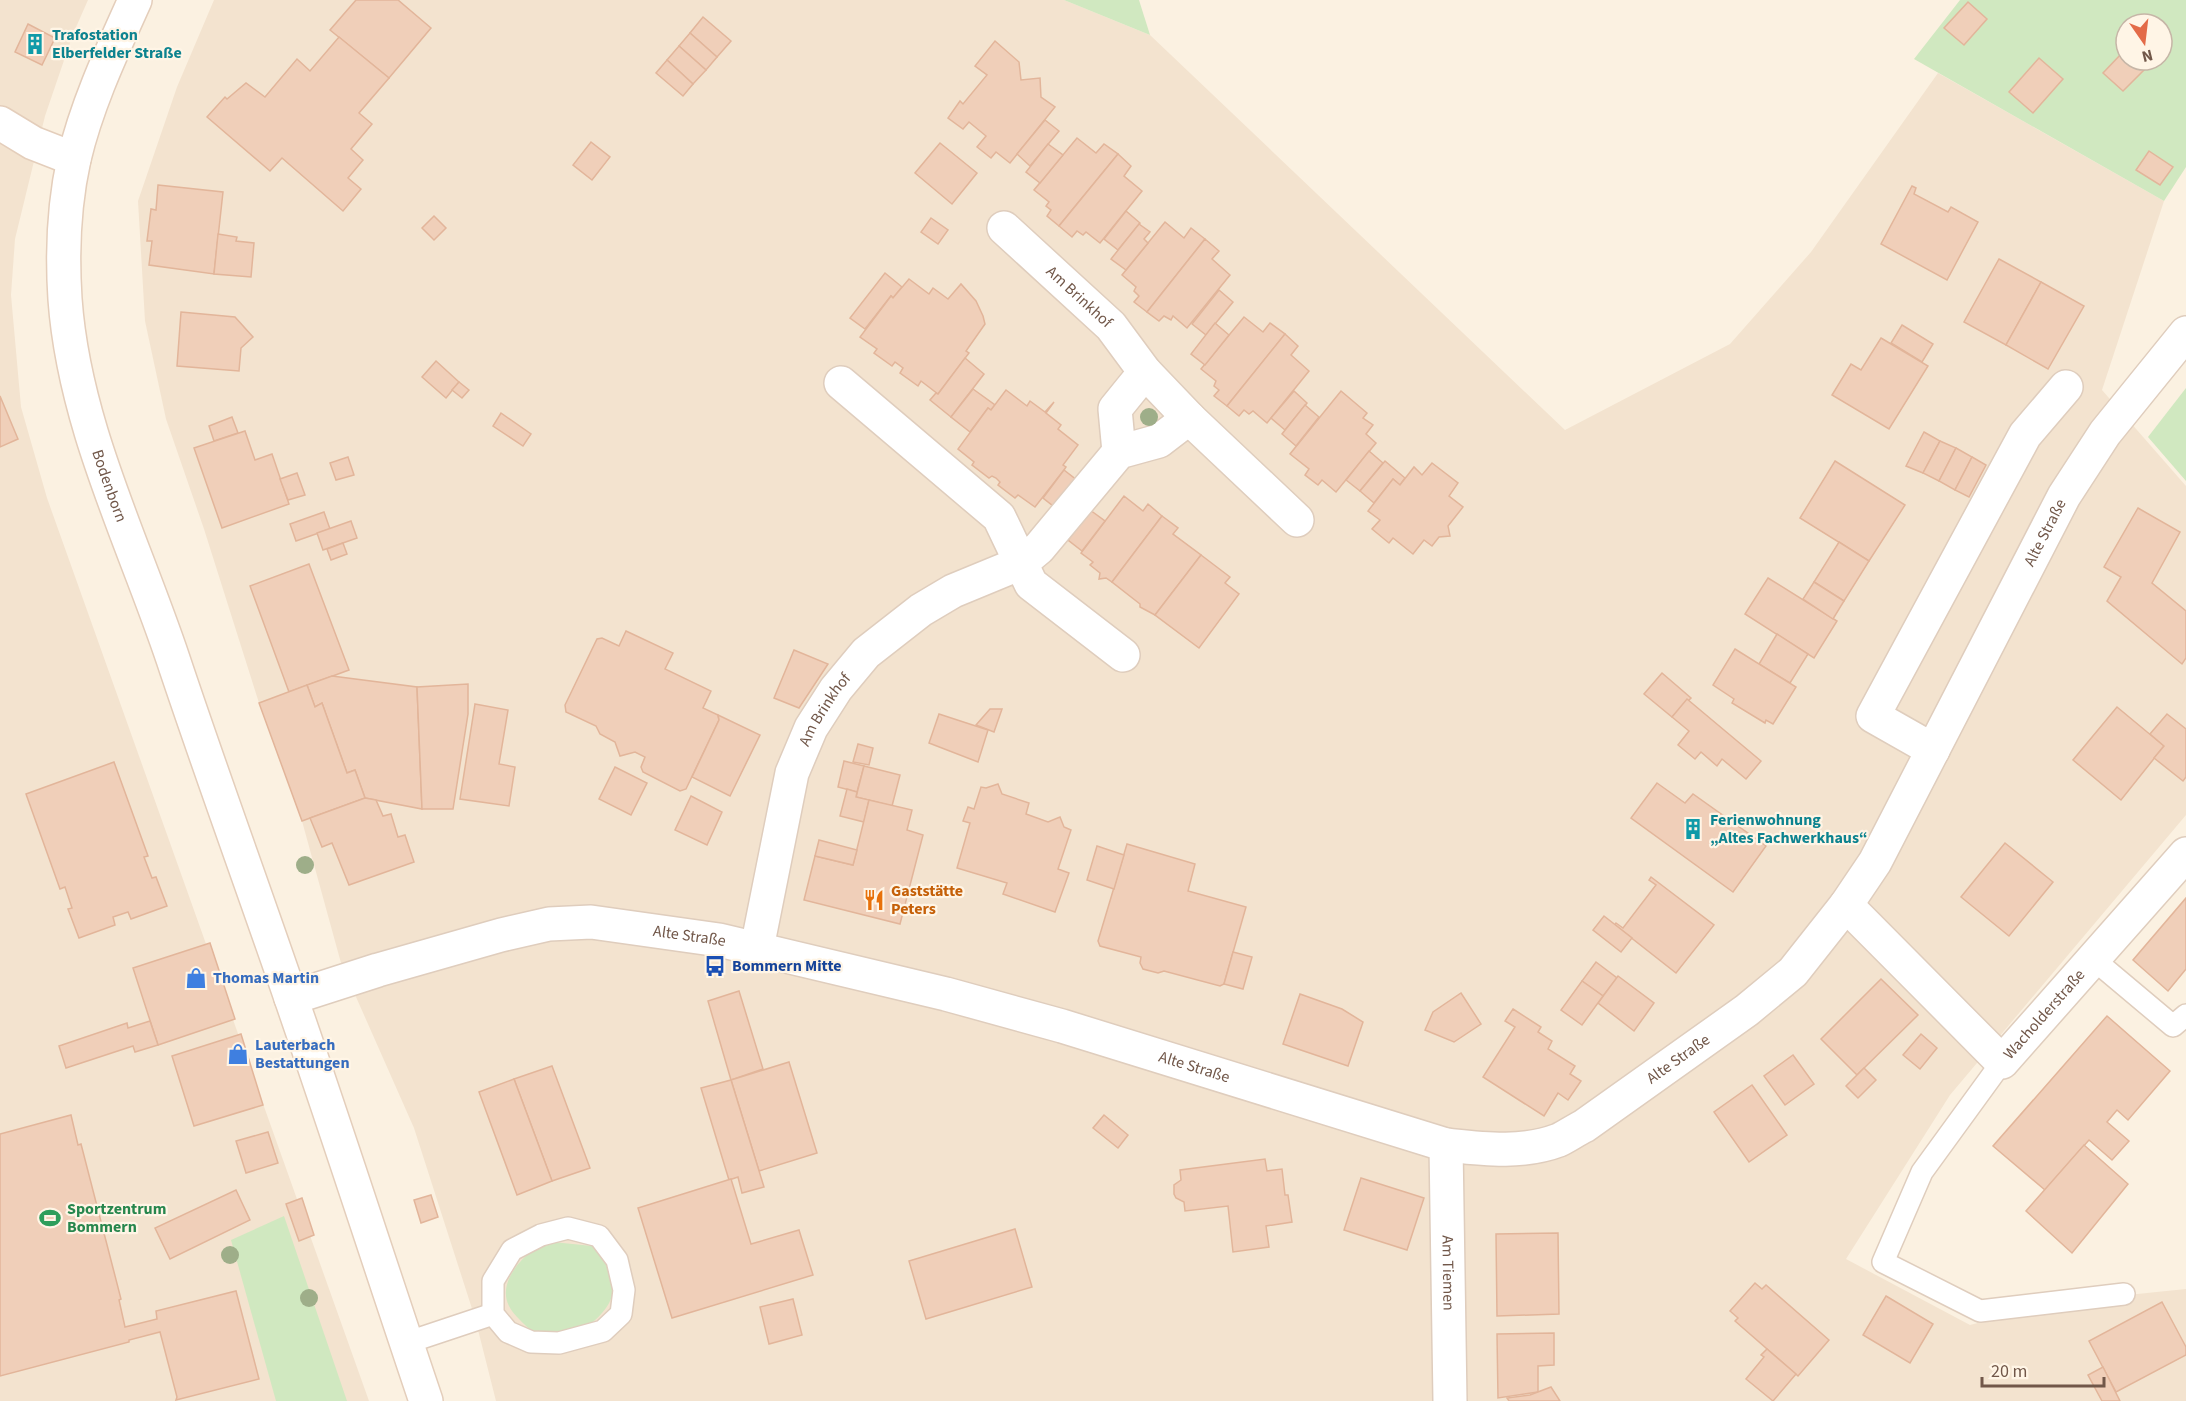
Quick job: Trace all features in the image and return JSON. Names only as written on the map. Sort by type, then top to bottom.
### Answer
[{"type":"street","name":"Bodenborn","points":[[135,0],[106,64],[74,159],[67,202],[63,249],[67,317],[79,392],[104,471],[159,619],[291,998],[426,1401]]},
{"type":"street","points":[[0,123],[33,143],[74,159]]},
{"type":"street","name":"Am Brinkhof","points":[[1004,228],[1111,326],[1145,372],[1189,418],[1297,520]]},
{"type":"street","name":"Alte Straße","points":[[291,998],[378,970],[501,935],[549,924],[591,922],[719,940],[946,994],[1062,1026],[1446,1145],[1500,1151],[1559,1140],[1584,1126],[1771,992],[1793,972],[1846,905],[1875,862],[2064,496],[2105,434],[2186,333]]},
{"type":"street","points":[[1145,372],[1115,409],[1119,452],[1159,441],[1189,418]]},
{"type":"street","points":[[841,383],[999,517],[1031,584],[1123,655]]},
{"type":"street","points":[[1933,750],[1874,716],[2025,435],[2066,387]]},
{"type":"street","name":"Am Brinkhof","points":[[757,948],[792,773],[811,728],[836,689],[866,653],[921,610],[953,591],[1021,563],[1040,548],[1119,452]]},
{"type":"street","name":"Wacholderstraße","points":[[1846,905],[2001,1062],[2186,854]]},
{"type":"street","name":"Am Tiemen","points":[[1446,1145],[1450,1401]]},
{"type":"lane","points":[[2092,958],[2173,1026],[2186,1016]]},
{"type":"lane","points":[[2001,1062],[1922,1172],[1882,1262],[1980,1311],[2124,1294]]},
{"type":"lane","points":[[568,1228],[599,1236],[617,1260],[624,1290],[621,1314],[603,1331],[559,1343],[531,1342],[508,1332],[493,1314],[493,1281],[512,1250],[541,1235],[568,1228]]},
{"type":"lane","points":[[406,1343],[493,1314]]},
{"type":"shaded area","points":[[0,0],[88,0],[73,34],[45,116],[15,239],[11,295],[21,407],[47,498],[369,1401],[0,1401]]},
{"type":"shaded area","points":[[214,0],[1064,0],[1150,35],[1565,430],[1730,344],[1811,252],[1938,73],[2164,201],[2102,390],[2186,486],[2186,815],[1950,1095],[1846,1259],[1970,1325],[2059,1302],[2186,1289],[2186,1401],[496,1401],[475,1318],[414,1128],[341,963],[302,821],[259,703],[204,529],[166,419],[145,321],[138,201],[177,87]]},
{"type":"green space","points":[[1064,0],[1139,0],[1150,35]]},
{"type":"green space","points":[[1960,0],[2186,0],[2186,167],[2164,201],[1914,59]]},
{"type":"green space","points":[[2186,388],[2186,481],[2148,437]]},
{"type":"green space","points":[[284,1216],[347,1401],[276,1401],[231,1240]]},
{"type":"green space","points":[[553,1242],[592,1246],[607,1265],[613,1284],[613,1293],[603,1312],[588,1326],[569,1334],[532,1332],[514,1313],[506,1298],[508,1282],[516,1266],[535,1249]]},
{"type":"building","points":[[356,0],[398,0],[431,28],[389,78],[330,30]]},
{"type":"building","points":[[1968,2],[1987,19],[1964,45],[1944,28]]},
{"type":"building","points":[[703,17],[731,41],[717,57],[690,33]]},
{"type":"building","name":"Trafostation Elberfelder Straße","points":[[28,24],[55,38],[42,65],[15,52]]},
{"type":"building","points":[[690,33],[717,57],[706,70],[679,46]]},
{"type":"building","points":[[339,37],[389,78],[359,113],[372,124],[351,149],[363,160],[348,178],[361,189],[343,211],[282,158],[270,171],[207,117],[225,97],[227,99],[246,83],[265,97],[297,59],[310,71]]},
{"type":"building","points":[[995,41],[1019,62],[1021,80],[1040,78],[1041,97],[1055,107],[1010,163],[996,152],[991,158],[977,147],[986,136],[969,122],[963,129],[948,118],[960,101],[963,104],[987,75],[975,66]]},
{"type":"building","points":[[679,46],[706,70],[693,84],[667,60]]},
{"type":"building","points":[[2039,58],[2063,79],[2033,113],[2009,92]]},
{"type":"building","points":[[667,60],[693,84],[683,96],[656,73]]},
{"type":"building","points":[[2114,61],[2114,72],[2142,72],[2123,91],[2103,73]]},
{"type":"building","points":[[1045,120],[1059,131],[1030,166],[1017,154]]},
{"type":"building","points":[[1077,138],[1096,153],[1104,144],[1118,154],[1059,226],[1047,216],[1051,210],[1046,206],[1049,202],[1034,190]]},
{"type":"building","points":[[591,142],[610,157],[592,180],[573,165]]},
{"type":"building","points":[[940,143],[977,173],[952,204],[915,173]]},
{"type":"building","points":[[1048,144],[1063,155],[1040,183],[1026,172]]},
{"type":"building","points":[[2149,151],[2173,167],[2160,185],[2136,170]]},
{"type":"building","points":[[1118,154],[1131,166],[1124,176],[1142,191],[1100,243],[1086,232],[1083,235],[1077,231],[1072,237],[1059,226]]},
{"type":"building","points":[[158,185],[223,192],[214,274],[149,265],[152,241],[147,241],[151,209],[156,210]]},
{"type":"building","points":[[1912,186],[1916,188],[1914,194],[1948,212],[1951,207],[1978,222],[1947,280],[1881,244]]},
{"type":"building","points":[[1126,211],[1140,223],[1118,250],[1104,239]]},
{"type":"building","points":[[434,216],[446,228],[434,240],[422,228]]},
{"type":"building","points":[[931,218],[948,230],[938,244],[921,232]]},
{"type":"building","points":[[1165,222],[1184,238],[1191,228],[1205,239],[1147,312],[1134,302],[1139,296],[1134,291],[1136,287],[1122,275]]},
{"type":"building","points":[[1139,224],[1150,232],[1144,239],[1148,243],[1126,270],[1111,259]]},
{"type":"building","points":[[218,234],[237,237],[236,241],[254,243],[251,277],[214,274]]},
{"type":"building","points":[[1205,239],[1219,251],[1212,259],[1230,275],[1187,328],[1173,316],[1171,320],[1164,316],[1159,321],[1147,312]]},
{"type":"building","points":[[1999,259],[2041,282],[2006,345],[1964,322]]},
{"type":"building","points":[[885,273],[902,287],[893,298],[891,296],[865,329],[850,318]]},
{"type":"building","points":[[909,279],[929,294],[933,288],[948,299],[961,284],[976,301],[983,316],[985,324],[966,351],[969,353],[938,394],[921,381],[918,386],[900,373],[903,368],[895,362],[892,366],[874,353],[877,349],[860,337],[891,296],[893,298]]},
{"type":"building","points":[[2041,282],[2084,306],[2048,369],[2006,345]]},
{"type":"building","points":[[1219,290],[1233,302],[1206,335],[1192,324]]},
{"type":"building","points":[[181,312],[235,317],[253,337],[241,348],[239,371],[177,366]]},
{"type":"building","points":[[1244,317],[1263,332],[1270,323],[1285,334],[1227,406],[1214,396],[1219,390],[1214,386],[1216,381],[1201,369]]},
{"type":"building","points":[[1215,323],[1229,335],[1205,365],[1191,354]]},
{"type":"building","points":[[1902,325],[1933,344],[1922,362],[1891,343]]},
{"type":"building","points":[[1285,334],[1298,346],[1291,355],[1309,371],[1267,423],[1253,411],[1249,414],[1244,410],[1239,416],[1227,406]]},
{"type":"building","points":[[1881,338],[1928,366],[1889,429],[1832,395],[1851,364],[1861,370]]},
{"type":"building","points":[[965,358],[984,374],[951,417],[930,400],[936,393],[938,394]]},
{"type":"building","points":[[436,361],[459,382],[446,398],[422,377]]},
{"type":"building","points":[[459,382],[469,390],[462,398],[452,390]]},
{"type":"building","points":[[973,389],[995,405],[991,410],[988,408],[970,432],[951,417]]},
{"type":"building","points":[[1006,390],[1027,406],[1030,401],[1045,412],[1054,402],[1046,413],[1061,425],[1058,429],[1078,445],[1063,465],[1066,467],[1064,470],[1035,507],[1018,495],[1015,498],[998,485],[1000,482],[996,478],[992,476],[989,478],[972,465],[974,462],[958,449],[988,408],[991,410]]},
{"type":"building","points":[[1294,391],[1307,403],[1285,430],[1271,418]]},
{"type":"building","points":[[1341,391],[1367,413],[1363,418],[1373,425],[1366,434],[1376,443],[1336,492],[1322,480],[1318,485],[1305,475],[1309,469],[1290,454]]},
{"type":"building","points":[[0,396],[18,439],[0,447]]},
{"type":"building","points":[[1305,405],[1319,417],[1296,446],[1282,434]]},
{"type":"building","points":[[501,413],[531,434],[523,446],[493,426]]},
{"type":"building","points":[[232,417],[238,433],[214,441],[209,426]]},
{"type":"building","points":[[245,431],[255,460],[272,454],[289,504],[222,528],[194,448]]},
{"type":"building","points":[[1924,432],[1940,441],[1923,473],[1906,466]]},
{"type":"building","points":[[1940,441],[1956,448],[1939,481],[1923,473]]},
{"type":"building","points":[[1956,448],[1972,457],[1955,490],[1939,481]]},
{"type":"building","points":[[1369,451],[1383,463],[1360,491],[1346,480]]},
{"type":"building","points":[[348,457],[354,475],[336,480],[330,463]]},
{"type":"building","points":[[1972,457],[1986,465],[1969,497],[1955,490]]},
{"type":"building","points":[[1385,461],[1405,478],[1400,485],[1393,479],[1374,503],[1360,491]]},
{"type":"building","points":[[1835,461],[1905,505],[1869,561],[1800,518]]},
{"type":"building","points":[[1432,463],[1458,483],[1449,496],[1463,507],[1448,526],[1450,536],[1439,537],[1432,546],[1424,540],[1413,554],[1393,538],[1389,543],[1372,529],[1380,520],[1368,511],[1393,479],[1400,485],[1414,467],[1422,475]]},
{"type":"building","points":[[1064,470],[1078,481],[1057,509],[1043,498]]},
{"type":"building","points":[[297,473],[305,495],[288,500],[280,479]]},
{"type":"building","points":[[1124,496],[1143,511],[1148,504],[1162,516],[1112,582],[1106,578],[1099,579],[1100,573],[1090,565],[1093,562],[1081,553]]},
{"type":"building","points":[[2138,508],[2180,532],[2152,583],[2186,611],[2186,658],[2182,664],[2107,601],[2121,577],[2104,567]]},
{"type":"building","points":[[1090,510],[1105,521],[1082,551],[1068,540]]},
{"type":"building","points":[[324,512],[330,529],[296,541],[290,524]]},
{"type":"building","points":[[1162,516],[1178,528],[1173,534],[1201,555],[1155,615],[1140,607],[1140,604],[1112,582]]},
{"type":"building","points":[[351,521],[357,538],[323,550],[317,533]]},
{"type":"building","points":[[1839,542],[1869,561],[1844,601],[1814,582]]},
{"type":"building","points":[[343,543],[347,554],[331,560],[327,549]]},
{"type":"building","points":[[1201,555],[1230,577],[1225,583],[1239,594],[1199,648],[1155,615]]},
{"type":"building","points":[[309,564],[349,670],[289,692],[250,586]]},
{"type":"building","points":[[1768,578],[1837,621],[1814,658],[1745,614]]},
{"type":"building","points":[[1814,582],[1844,601],[1833,619],[1803,599]]},
{"type":"building","points":[[626,631],[673,653],[665,669],[711,691],[703,708],[718,715],[719,720],[686,789],[680,791],[643,772],[641,767],[645,757],[635,752],[620,756],[615,742],[600,734],[596,726],[566,712],[565,705],[597,639],[602,638],[619,646]]},
{"type":"building","points":[[1777,634],[1808,654],[1790,683],[1759,664]]},
{"type":"building","points":[[1735,649],[1796,687],[1773,724],[1766,720],[1765,723],[1732,703],[1734,699],[1713,685]]},
{"type":"building","points":[[794,650],[828,664],[799,708],[774,698]]},
{"type":"building","points":[[1662,673],[1691,698],[1672,717],[1644,694]]},
{"type":"building","points":[[332,676],[417,687],[422,809],[365,798],[355,770],[347,773],[322,703],[315,707],[307,685]]},
{"type":"building","points":[[468,684],[468,714],[453,809],[422,809],[417,687]]},
{"type":"building","points":[[307,685],[315,707],[322,703],[347,773],[355,770],[365,798],[302,821],[259,703]]},
{"type":"building","points":[[1687,699],[1761,761],[1746,779],[1722,759],[1717,766],[1701,752],[1695,759],[1678,745],[1689,731],[1672,717]]},
{"type":"building","points":[[475,704],[508,710],[499,764],[515,767],[509,806],[460,799]]},
{"type":"building","points":[[2117,707],[2164,746],[2121,800],[2073,760]]},
{"type":"building","points":[[990,709],[1002,709],[994,732],[976,725]]},
{"type":"building","points":[[939,714],[988,730],[978,762],[929,743]]},
{"type":"building","points":[[2167,714],[2186,729],[2186,777],[2183,781],[2154,758],[2164,746],[2150,734]]},
{"type":"building","points":[[718,715],[760,735],[730,796],[692,777],[719,720]]},
{"type":"building","points":[[858,744],[873,748],[869,765],[853,762]]},
{"type":"building","points":[[844,761],[864,766],[857,792],[838,787]]},
{"type":"building","points":[[114,762],[148,856],[144,857],[152,878],[156,877],[167,906],[131,919],[128,912],[113,917],[115,925],[79,938],[68,909],[72,908],[65,887],[60,889],[26,794]]},
{"type":"building","points":[[864,766],[900,775],[892,806],[856,797]]},
{"type":"building","points":[[615,767],[647,783],[631,815],[599,799]]},
{"type":"building","name":"Ferienwohnung „Altes Fachwerkhaus“","points":[[1657,783],[1685,803],[1693,794],[1766,846],[1733,892],[1631,818]]},
{"type":"building","points":[[998,784],[1002,794],[1029,803],[1026,814],[1048,822],[1060,817],[1064,827],[1071,830],[1058,869],[1069,873],[1055,912],[1003,894],[1007,883],[957,868],[970,823],[963,821],[968,807],[974,809],[981,787],[986,788]]},
{"type":"building","points":[[847,789],[857,792],[856,797],[869,800],[864,822],[840,816]]},
{"type":"building","points":[[691,796],[722,812],[707,845],[675,830]]},
{"type":"building","points":[[365,798],[376,800],[383,816],[391,814],[398,837],[405,835],[414,862],[349,885],[332,843],[322,847],[310,818]]},
{"type":"building","points":[[869,800],[912,810],[907,830],[923,835],[900,924],[804,900],[815,856],[853,865]]},
{"type":"building","points":[[819,840],[857,850],[853,865],[815,856]]},
{"type":"building","points":[[2005,843],[2053,882],[2009,936],[1961,897]]},
{"type":"building","points":[[1127,844],[1195,864],[1188,891],[1246,907],[1224,984],[1220,986],[1164,971],[1158,973],[1143,969],[1140,963],[1141,957],[1100,946],[1098,941]]},
{"type":"building","points":[[1097,846],[1124,855],[1114,889],[1087,880]]},
{"type":"building","points":[[1651,877],[1714,925],[1676,973],[1615,925],[1616,923],[1623,928],[1656,885],[1649,880]]},
{"type":"building","points":[[2186,898],[2186,969],[2168,991],[2133,960]]},
{"type":"building","points":[[1604,916],[1632,938],[1621,952],[1593,930]]},
{"type":"building","points":[[210,943],[235,1019],[158,1045],[133,968]]},
{"type":"building","points":[[1233,952],[1252,957],[1243,989],[1224,984]]},
{"type":"building","points":[[1596,962],[1617,978],[1603,996],[1582,981]]},
{"type":"building","points":[[1618,976],[1654,1003],[1634,1031],[1598,1003]]},
{"type":"building","points":[[1881,979],[1918,1015],[1857,1075],[1821,1039]]},
{"type":"building","points":[[1582,981],[1603,996],[1582,1025],[1561,1010]]},
{"type":"building","points":[[739,991],[763,1069],[731,1080],[708,1001]]},
{"type":"building","points":[[1461,993],[1481,1024],[1454,1042],[1425,1030],[1433,1012]]},
{"type":"building","points":[[1300,994],[1342,1009],[1363,1022],[1348,1066],[1283,1044]]},
{"type":"building","points":[[1513,1009],[1541,1027],[1538,1032],[1552,1041],[1548,1049],[1575,1066],[1570,1074],[1581,1081],[1568,1100],[1558,1093],[1544,1116],[1483,1077],[1515,1027],[1505,1021]]},
{"type":"building","points":[[2107,1016],[2170,1071],[2128,1120],[2117,1110],[2107,1122],[2129,1141],[2112,1160],[2089,1140],[2045,1190],[1993,1146]]},
{"type":"building","points":[[150,1021],[158,1045],[135,1052],[133,1046],[66,1068],[59,1046],[127,1023],[128,1028]]},
{"type":"building","points":[[241,1034],[263,1105],[194,1126],[172,1056]]},
{"type":"building","points":[[1921,1034],[1937,1048],[1920,1069],[1903,1055]]},
{"type":"building","points":[[1793,1055],[1814,1084],[1785,1105],[1764,1076]]},
{"type":"building","points":[[789,1062],[817,1153],[759,1171],[731,1080]]},
{"type":"building","points":[[552,1066],[590,1168],[552,1181],[514,1079]]},
{"type":"building","points":[[1864,1068],[1876,1080],[1858,1098],[1846,1086]]},
{"type":"building","points":[[514,1079],[552,1181],[517,1195],[479,1092]]},
{"type":"building","points":[[731,1080],[764,1187],[742,1193],[738,1177],[729,1180],[701,1088]]},
{"type":"building","points":[[1752,1085],[1787,1135],[1749,1162],[1714,1112]]},
{"type":"building","name":"Sportzentrum Bommern","points":[[71,1115],[78,1145],[81,1144],[121,1299],[119,1300],[125,1327],[157,1319],[156,1311],[236,1291],[259,1379],[176,1400],[160,1332],[0,1376],[0,1134]]},
{"type":"building","points":[[1104,1115],[1128,1135],[1118,1148],[1093,1128]]},
{"type":"building","points":[[268,1132],[278,1163],[246,1173],[236,1141]]},
{"type":"building","points":[[2084,1145],[2128,1184],[2072,1253],[2026,1211]]},
{"type":"building","points":[[1265,1159],[1267,1171],[1282,1169],[1285,1195],[1288,1195],[1292,1222],[1266,1226],[1269,1247],[1233,1252],[1228,1206],[1185,1211],[1184,1202],[1176,1198],[1174,1194],[1174,1185],[1181,1180],[1180,1170]]},
{"type":"building","points":[[1361,1178],[1424,1198],[1407,1250],[1344,1230]]},
{"type":"building","points":[[731,1179],[751,1244],[799,1230],[813,1275],[672,1318],[638,1208]]},
{"type":"building","points":[[236,1190],[250,1220],[170,1259],[155,1228]]},
{"type":"building","points":[[431,1195],[438,1217],[421,1223],[414,1200]]},
{"type":"building","points":[[302,1198],[314,1235],[299,1241],[286,1204]]},
{"type":"building","points":[[1015,1229],[1032,1287],[926,1319],[909,1261]]},
{"type":"building","points":[[1558,1233],[1559,1314],[1497,1316],[1496,1234]]},
{"type":"building","points":[[1755,1283],[1762,1289],[1766,1285],[1829,1340],[1798,1376],[1735,1321],[1738,1318],[1730,1311]]},
{"type":"building","points":[[1886,1296],[1933,1324],[1910,1363],[1863,1335]]},
{"type":"building","points":[[793,1299],[802,1335],[769,1344],[760,1307]]},
{"type":"building","points":[[2162,1302],[2186,1347],[2186,1355],[2116,1392],[2089,1341]]},
{"type":"building","points":[[1554,1333],[1554,1365],[1538,1366],[1538,1392],[1498,1398],[1497,1334]]},
{"type":"building","points":[[1767,1349],[1796,1374],[1773,1401],[1746,1379],[1764,1357],[1761,1355]]},
{"type":"building","points":[[2103,1367],[2120,1401],[2102,1401],[2088,1375]]},
{"type":"building","points":[[1551,1387],[1560,1401],[1509,1401],[1507,1398],[1530,1395]]},
{"type":"place","name":"Trafostation Elberfelder Straße","points":[[35,44]]},
{"type":"place","name":"Ferienwohnung „Altes Fachwerkhaus“","points":[[1693,829]]},
{"type":"place","name":"Gaststätte Peters","points":[[874,900]]},
{"type":"place","name":"Bommern Mitte","points":[[715,966]]},
{"type":"place","name":"Thomas Martin","points":[[196,978]]},
{"type":"place","name":"Lauterbach Bestattungen","points":[[238,1054]]},
{"type":"place","name":"Sportzentrum Bommern","points":[[50,1218]]}]
